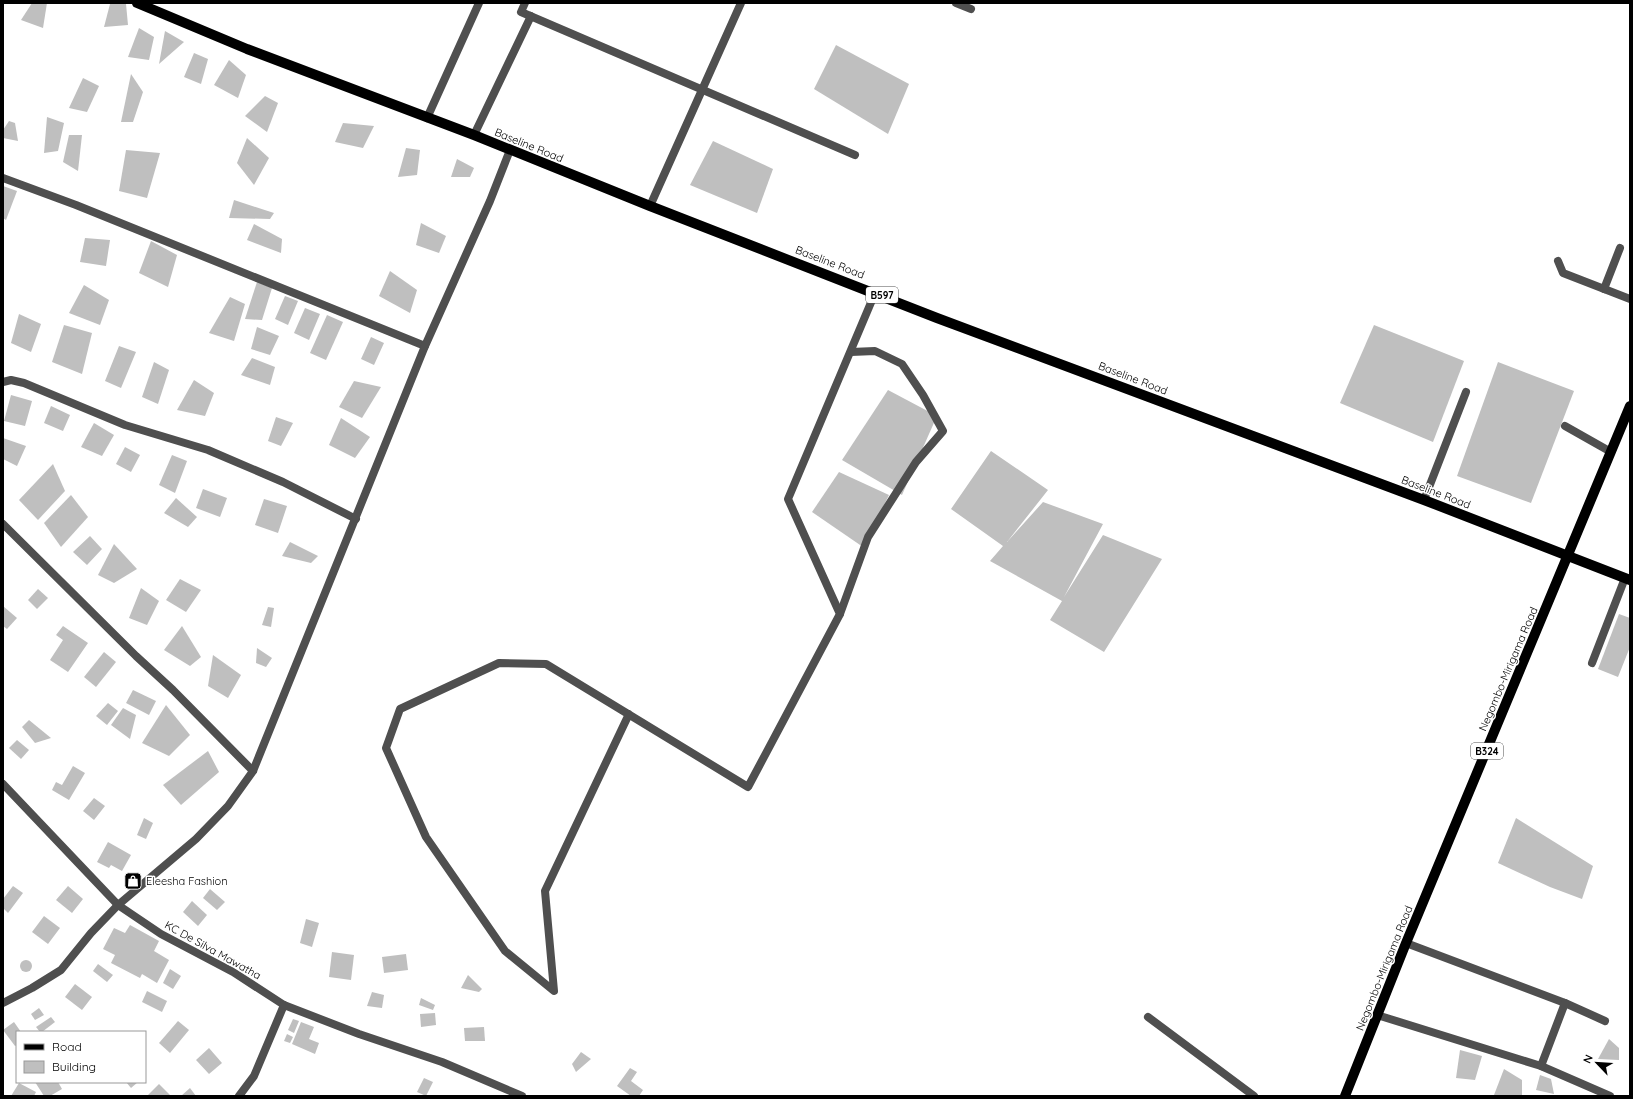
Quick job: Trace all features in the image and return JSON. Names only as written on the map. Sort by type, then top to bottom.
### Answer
[{"type":"main road","name":"Baseline Road","points":[[136,3],[247,49],[474,135],[650,206],[938,318],[1424,500],[1628,579]]},
{"type":"main road","name":"Negombo-Mirigama Road","points":[[1345,1096],[1406,944],[1630,406]]},
{"type":"street","points":[[427,118],[479,3]]},
{"type":"street","points":[[525,3],[521,12],[855,155]]},
{"type":"street","points":[[650,206],[741,3]]},
{"type":"street","points":[[956,3],[971,9]]},
{"type":"street","points":[[474,135],[531,16]]},
{"type":"street","points":[[3,1002],[32,988],[61,970],[91,933],[118,904],[196,839],[228,806],[252,771],[356,519],[425,346],[490,201],[510,150]]},
{"type":"street","points":[[3,178],[76,205],[425,346]]},
{"type":"street","points":[[1604,289],[1620,248]]},
{"type":"street","points":[[1558,261],[1563,273],[1630,299]]},
{"type":"street","points":[[840,614],[788,500],[875,293]]},
{"type":"street","points":[[629,714],[545,891],[554,991],[505,951],[500,945],[426,837],[386,748],[400,709],[500,663],[546,664],[629,714],[748,787],[840,614],[868,537],[916,462],[943,431],[923,395],[902,364],[875,351],[851,352]]},
{"type":"street","points":[[3,382],[11,380],[24,383],[125,425],[208,450],[283,482],[356,519]]},
{"type":"street","points":[[1424,500],[1466,392]]},
{"type":"street","points":[[1565,426],[1611,452]]},
{"type":"street","points":[[3,524],[136,656],[173,690],[252,771]]},
{"type":"street","points":[[1592,663],[1628,579]]},
{"type":"street","name":"KC De Silva Mawatha","points":[[3,784],[118,904],[161,934],[233,972],[284,1005],[359,1034],[442,1062],[522,1096]]},
{"type":"street","points":[[1406,944],[1565,1002],[1605,1021]]},
{"type":"street","points":[[1541,1066],[1565,1002]]},
{"type":"street","points":[[239,1096],[254,1076],[284,1005]]},
{"type":"street","points":[[1377,1015],[1541,1066],[1610,1096]]},
{"type":"street","points":[[1148,1017],[1254,1096]]},
{"type":"building","points":[[32,3],[47,3],[43,28],[21,20]]},
{"type":"building","points":[[110,4],[126,4],[128,25],[104,27]]},
{"type":"building","points":[[139,28],[154,37],[149,60],[128,57]]},
{"type":"building","points":[[165,31],[184,42],[159,64]]},
{"type":"building","points":[[836,45],[909,84],[888,134],[814,89]]},
{"type":"building","points":[[194,53],[208,59],[201,84],[184,77]]},
{"type":"building","points":[[229,60],[246,75],[238,98],[214,85]]},
{"type":"building","points":[[131,74],[143,92],[133,122],[121,122]]},
{"type":"building","points":[[83,78],[99,86],[87,112],[69,108]]},
{"type":"building","points":[[265,96],[278,103],[267,132],[245,116]]},
{"type":"building","points":[[47,117],[64,123],[58,151],[44,153]]},
{"type":"building","points":[[9,121],[15,123],[18,141],[3,138],[3,130]]},
{"type":"building","points":[[343,123],[374,126],[363,148],[335,142]]},
{"type":"building","points":[[69,135],[82,135],[78,171],[63,162]]},
{"type":"building","points":[[247,138],[269,158],[254,185],[237,163]]},
{"type":"building","points":[[713,141],[773,169],[757,213],[690,185]]},
{"type":"building","points":[[406,148],[420,150],[417,175],[398,177]]},
{"type":"building","points":[[126,150],[160,153],[147,198],[119,191]]},
{"type":"building","points":[[457,159],[474,168],[470,177],[451,177]]},
{"type":"building","points":[[3,186],[17,191],[6,220],[3,218]]},
{"type":"building","points":[[234,200],[274,213],[270,219],[229,218]]},
{"type":"building","points":[[421,223],[446,236],[439,253],[416,245]]},
{"type":"building","points":[[254,224],[282,239],[281,253],[247,240]]},
{"type":"building","points":[[85,238],[110,240],[106,266],[80,262]]},
{"type":"building","points":[[151,241],[177,255],[168,287],[139,273]]},
{"type":"building","points":[[390,271],[417,290],[410,313],[379,296]]},
{"type":"building","points":[[257,282],[272,288],[262,320],[245,319]]},
{"type":"building","points":[[84,285],[109,300],[100,325],[69,313]]},
{"type":"building","points":[[285,296],[298,301],[288,325],[275,319]]},
{"type":"building","points":[[230,297],[245,304],[234,341],[209,333]]},
{"type":"building","points":[[305,308],[320,314],[309,340],[294,333]]},
{"type":"building","points":[[19,314],[41,324],[31,352],[11,343]]},
{"type":"building","points":[[327,315],[343,322],[326,360],[310,353]]},
{"type":"building","points":[[64,325],[92,333],[82,374],[52,362]]},
{"type":"building","points":[[1374,325],[1464,361],[1433,442],[1340,403]]},
{"type":"building","points":[[257,327],[279,336],[270,355],[251,349]]},
{"type":"building","points":[[371,337],[384,343],[374,365],[361,359]]},
{"type":"building","points":[[119,346],[136,352],[121,388],[105,381]]},
{"type":"building","points":[[252,358],[275,367],[270,385],[241,375]]},
{"type":"building","points":[[154,362],[169,370],[158,404],[142,397]]},
{"type":"building","points":[[1498,362],[1574,391],[1531,503],[1457,476]]},
{"type":"building","points":[[194,380],[214,393],[205,416],[177,410]]},
{"type":"building","points":[[354,381],[381,387],[362,418],[339,407]]},
{"type":"building","points":[[888,390],[937,416],[902,495],[842,460]]},
{"type":"building","points":[[11,395],[32,401],[25,426],[4,421]]},
{"type":"building","points":[[51,406],[70,415],[63,431],[44,423]]},
{"type":"building","points":[[276,417],[293,423],[281,446],[268,441]]},
{"type":"building","points":[[341,418],[370,437],[355,458],[329,445]]},
{"type":"building","points":[[94,423],[114,435],[102,456],[81,447]]},
{"type":"building","points":[[3,438],[26,446],[17,466],[3,459]]},
{"type":"building","points":[[125,447],[140,455],[131,472],[116,464]]},
{"type":"building","points":[[991,451],[1048,490],[1007,542],[1043,502],[1103,524],[1064,597],[1103,535],[1162,559],[1104,652],[1050,620],[1062,601],[990,561],[1003,546],[951,509]]},
{"type":"building","points":[[172,455],[187,461],[175,493],[159,485]]},
{"type":"building","points":[[53,464],[65,491],[38,520],[19,500]]},
{"type":"building","points":[[839,472],[889,495],[863,547],[812,512]]},
{"type":"building","points":[[203,489],[227,498],[220,517],[196,508]]},
{"type":"building","points":[[71,495],[88,517],[61,547],[44,523]]},
{"type":"building","points":[[176,498],[197,517],[188,527],[164,513]]},
{"type":"building","points":[[264,499],[287,506],[278,533],[255,525]]},
{"type":"building","points":[[90,536],[102,549],[87,565],[73,552]]},
{"type":"building","points":[[290,542],[318,556],[311,563],[282,556]]},
{"type":"building","points":[[114,544],[137,569],[114,583],[98,575]]},
{"type":"building","points":[[180,579],[201,590],[186,612],[166,600]]},
{"type":"building","points":[[141,588],[159,601],[147,625],[129,618]]},
{"type":"building","points":[[38,589],[48,598],[37,609],[28,600]]},
{"type":"building","points":[[3,606],[17,618],[7,629],[3,626]]},
{"type":"building","points":[[268,607],[274,608],[271,627],[262,625]]},
{"type":"building","points":[[1619,614],[1630,618],[1630,647],[1618,677],[1598,669]]},
{"type":"building","points":[[63,626],[88,643],[68,672],[50,660],[63,640],[56,635]]},
{"type":"building","points":[[182,626],[201,657],[190,666],[164,650]]},
{"type":"building","points":[[257,648],[272,658],[266,667],[256,663]]},
{"type":"building","points":[[104,652],[116,662],[96,687],[84,677]]},
{"type":"building","points":[[213,655],[241,675],[228,698],[208,686]]},
{"type":"building","points":[[133,690],[156,701],[149,715],[126,703]]},
{"type":"building","points":[[108,703],[118,711],[107,725],[96,716]]},
{"type":"building","points":[[166,705],[190,735],[169,756],[142,743]]},
{"type":"building","points":[[123,708],[136,715],[130,739],[111,725]]},
{"type":"building","points":[[29,720],[51,738],[35,743],[22,727]]},
{"type":"building","points":[[17,740],[29,750],[21,759],[9,748]]},
{"type":"building","points":[[208,751],[219,772],[181,805],[163,785]]},
{"type":"building","points":[[73,766],[85,773],[69,800],[52,790],[56,782],[62,785]]},
{"type":"building","points":[[94,798],[105,806],[94,820],[83,811]]},
{"type":"building","points":[[144,818],[153,823],[146,839],[137,835]]},
{"type":"building","points":[[1516,818],[1593,866],[1582,899],[1550,887],[1498,863]]},
{"type":"building","points":[[108,842],[131,855],[122,871],[111,865],[109,868],[97,862]]},
{"type":"building","points":[[13,886],[23,893],[8,913],[3,908],[3,899]]},
{"type":"building","points":[[68,886],[83,899],[72,913],[56,900]]},
{"type":"building","points":[[210,889],[225,902],[217,910],[203,898]]},
{"type":"building","points":[[192,901],[207,915],[198,926],[183,912]]},
{"type":"building","points":[[44,916],[60,928],[48,944],[32,932]]},
{"type":"building","points":[[306,919],[319,923],[312,947],[300,943]]},
{"type":"building","points":[[130,925],[159,941],[154,951],[169,960],[157,983],[142,974],[140,978],[111,963],[115,955],[103,949],[114,928],[125,933]]},
{"type":"building","points":[[332,952],[354,955],[351,980],[329,977]]},
{"type":"building","points":[[406,954],[408,970],[384,973],[382,957]]},
{"type":"building","points":[[24,960],[28,960],[32,966],[28,972],[24,972],[20,968],[20,964]]},
{"type":"building","points":[[98,964],[113,975],[107,982],[93,971]]},
{"type":"building","points":[[170,969],[181,976],[173,989],[163,983]]},
{"type":"building","points":[[468,975],[482,989],[479,992],[461,988]]},
{"type":"building","points":[[75,984],[92,997],[82,1010],[65,997]]},
{"type":"building","points":[[147,991],[167,1001],[162,1012],[142,1002]]},
{"type":"building","points":[[372,992],[384,995],[382,1008],[367,1006]]},
{"type":"building","points":[[421,998],[435,1005],[433,1010],[419,1005]]},
{"type":"building","points":[[39,1008],[44,1015],[35,1020],[31,1014]]},
{"type":"building","points":[[435,1013],[436,1025],[421,1027],[420,1014]]},
{"type":"building","points":[[51,1017],[55,1022],[43,1031],[39,1031],[36,1027]]},
{"type":"building","points":[[293,1019],[299,1021],[294,1033],[288,1030]]},
{"type":"building","points":[[178,1021],[189,1030],[170,1053],[159,1043]]},
{"type":"building","points":[[14,1022],[20,1031],[16,1031],[16,1046],[15,1046],[3,1030]]},
{"type":"building","points":[[301,1022],[314,1027],[309,1039],[319,1043],[315,1054],[292,1044]]},
{"type":"building","points":[[484,1027],[485,1041],[465,1041],[464,1028]]},
{"type":"building","points":[[287,1034],[293,1037],[290,1043],[284,1041]]},
{"type":"building","points":[[1609,1039],[1619,1048],[1619,1060],[1598,1059]]},
{"type":"building","points":[[209,1048],[222,1063],[209,1074],[196,1060]]},
{"type":"building","points":[[1460,1050],[1482,1056],[1475,1080],[1456,1078]]},
{"type":"building","points":[[581,1052],[591,1059],[576,1072],[572,1064]]},
{"type":"building","points":[[630,1068],[637,1072],[631,1081],[643,1090],[639,1096],[631,1096],[617,1086]]},
{"type":"building","points":[[1504,1069],[1522,1080],[1522,1096],[1494,1095]]},
{"type":"building","points":[[1540,1075],[1551,1079],[1554,1094],[1536,1090]]},
{"type":"building","points":[[424,1078],[433,1082],[426,1096],[417,1092]]},
{"type":"building","points":[[19,1083],[36,1092],[34,1096],[11,1096]]},
{"type":"building","points":[[36,1083],[59,1083],[62,1089],[50,1096],[44,1096]]},
{"type":"building","points":[[127,1083],[137,1083],[131,1088]]},
{"type":"building","points":[[159,1084],[171,1096],[147,1096]]},
{"type":"building","points":[[190,1088],[196,1096],[181,1096]]},
{"type":"place","name":"Eleesha Fashion","points":[[133,881]]}]
